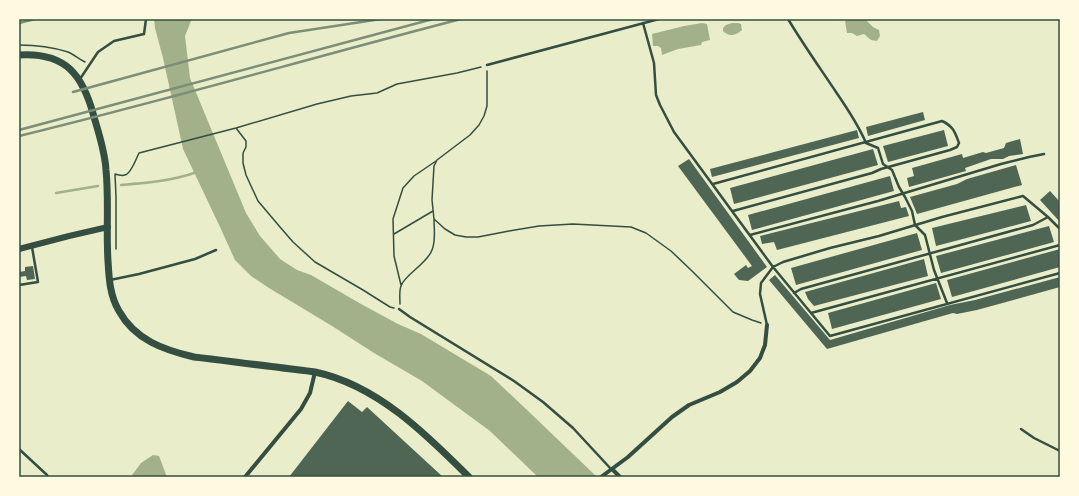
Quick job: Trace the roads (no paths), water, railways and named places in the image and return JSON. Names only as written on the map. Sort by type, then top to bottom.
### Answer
[{"type":"main road","points":[[19,55],[27,54],[40,56],[53,59],[64,64],[80,79],[86,92],[91,105],[106,165],[109,280],[116,304],[122,317],[128,325],[148,341],[179,354],[315,372],[337,379],[376,397],[412,424],[469,477]]},
{"type":"street","points":[[19,249],[108,227]]},
{"type":"street","points":[[601,477],[628,457],[672,417],[689,405],[720,392],[737,382],[750,371],[760,358],[765,345],[767,325]]},
{"type":"street","points":[[245,477],[301,409],[310,394],[315,372]]},
{"type":"street","points":[[612,469],[620,477]]},
{"type":"lane","points":[[80,79],[98,52],[114,41],[144,34],[146,19]]},
{"type":"lane","points":[[487,65],[659,19]]},
{"type":"lane","points":[[788,19],[851,116],[866,143],[878,148],[883,164],[892,170],[912,211],[915,225],[925,235],[934,270],[947,303]]},
{"type":"lane","points":[[643,23],[654,63],[656,95],[674,132],[773,267],[830,336],[1060,273]]},
{"type":"lane","points":[[712,184],[942,121],[950,125],[959,143],[957,147],[950,150],[732,212]]},
{"type":"lane","points":[[750,235],[903,193],[1001,164],[1044,154]]},
{"type":"lane","points":[[767,325],[760,294],[761,283],[773,267],[783,262],[1023,196],[1060,229]]},
{"type":"lane","points":[[794,293],[801,289],[1033,226],[1048,217]]},
{"type":"lane","points":[[19,285],[38,282],[32,245]]},
{"type":"lane","points":[[811,313],[1060,245]]},
{"type":"lane","points":[[109,280],[139,274],[195,259],[216,250]]},
{"type":"lane","points":[[400,308],[410,316],[514,381],[543,402],[573,428],[612,469]]},
{"type":"lane","points":[[1021,429],[1034,438],[1060,451]]},
{"type":"lane","points":[[19,449],[48,477]]},
{"type":"waterway","points":[[121,185],[169,180],[197,172]]},
{"type":"waterway","points":[[56,193],[98,186]]},
{"type":"railway","points":[[19,23],[35,19]]},
{"type":"railway","points":[[73,92],[289,33],[381,19]]},
{"type":"railway","points":[[19,130],[433,19]]},
{"type":"railway","points":[[19,136],[130,108],[461,19]]}]
